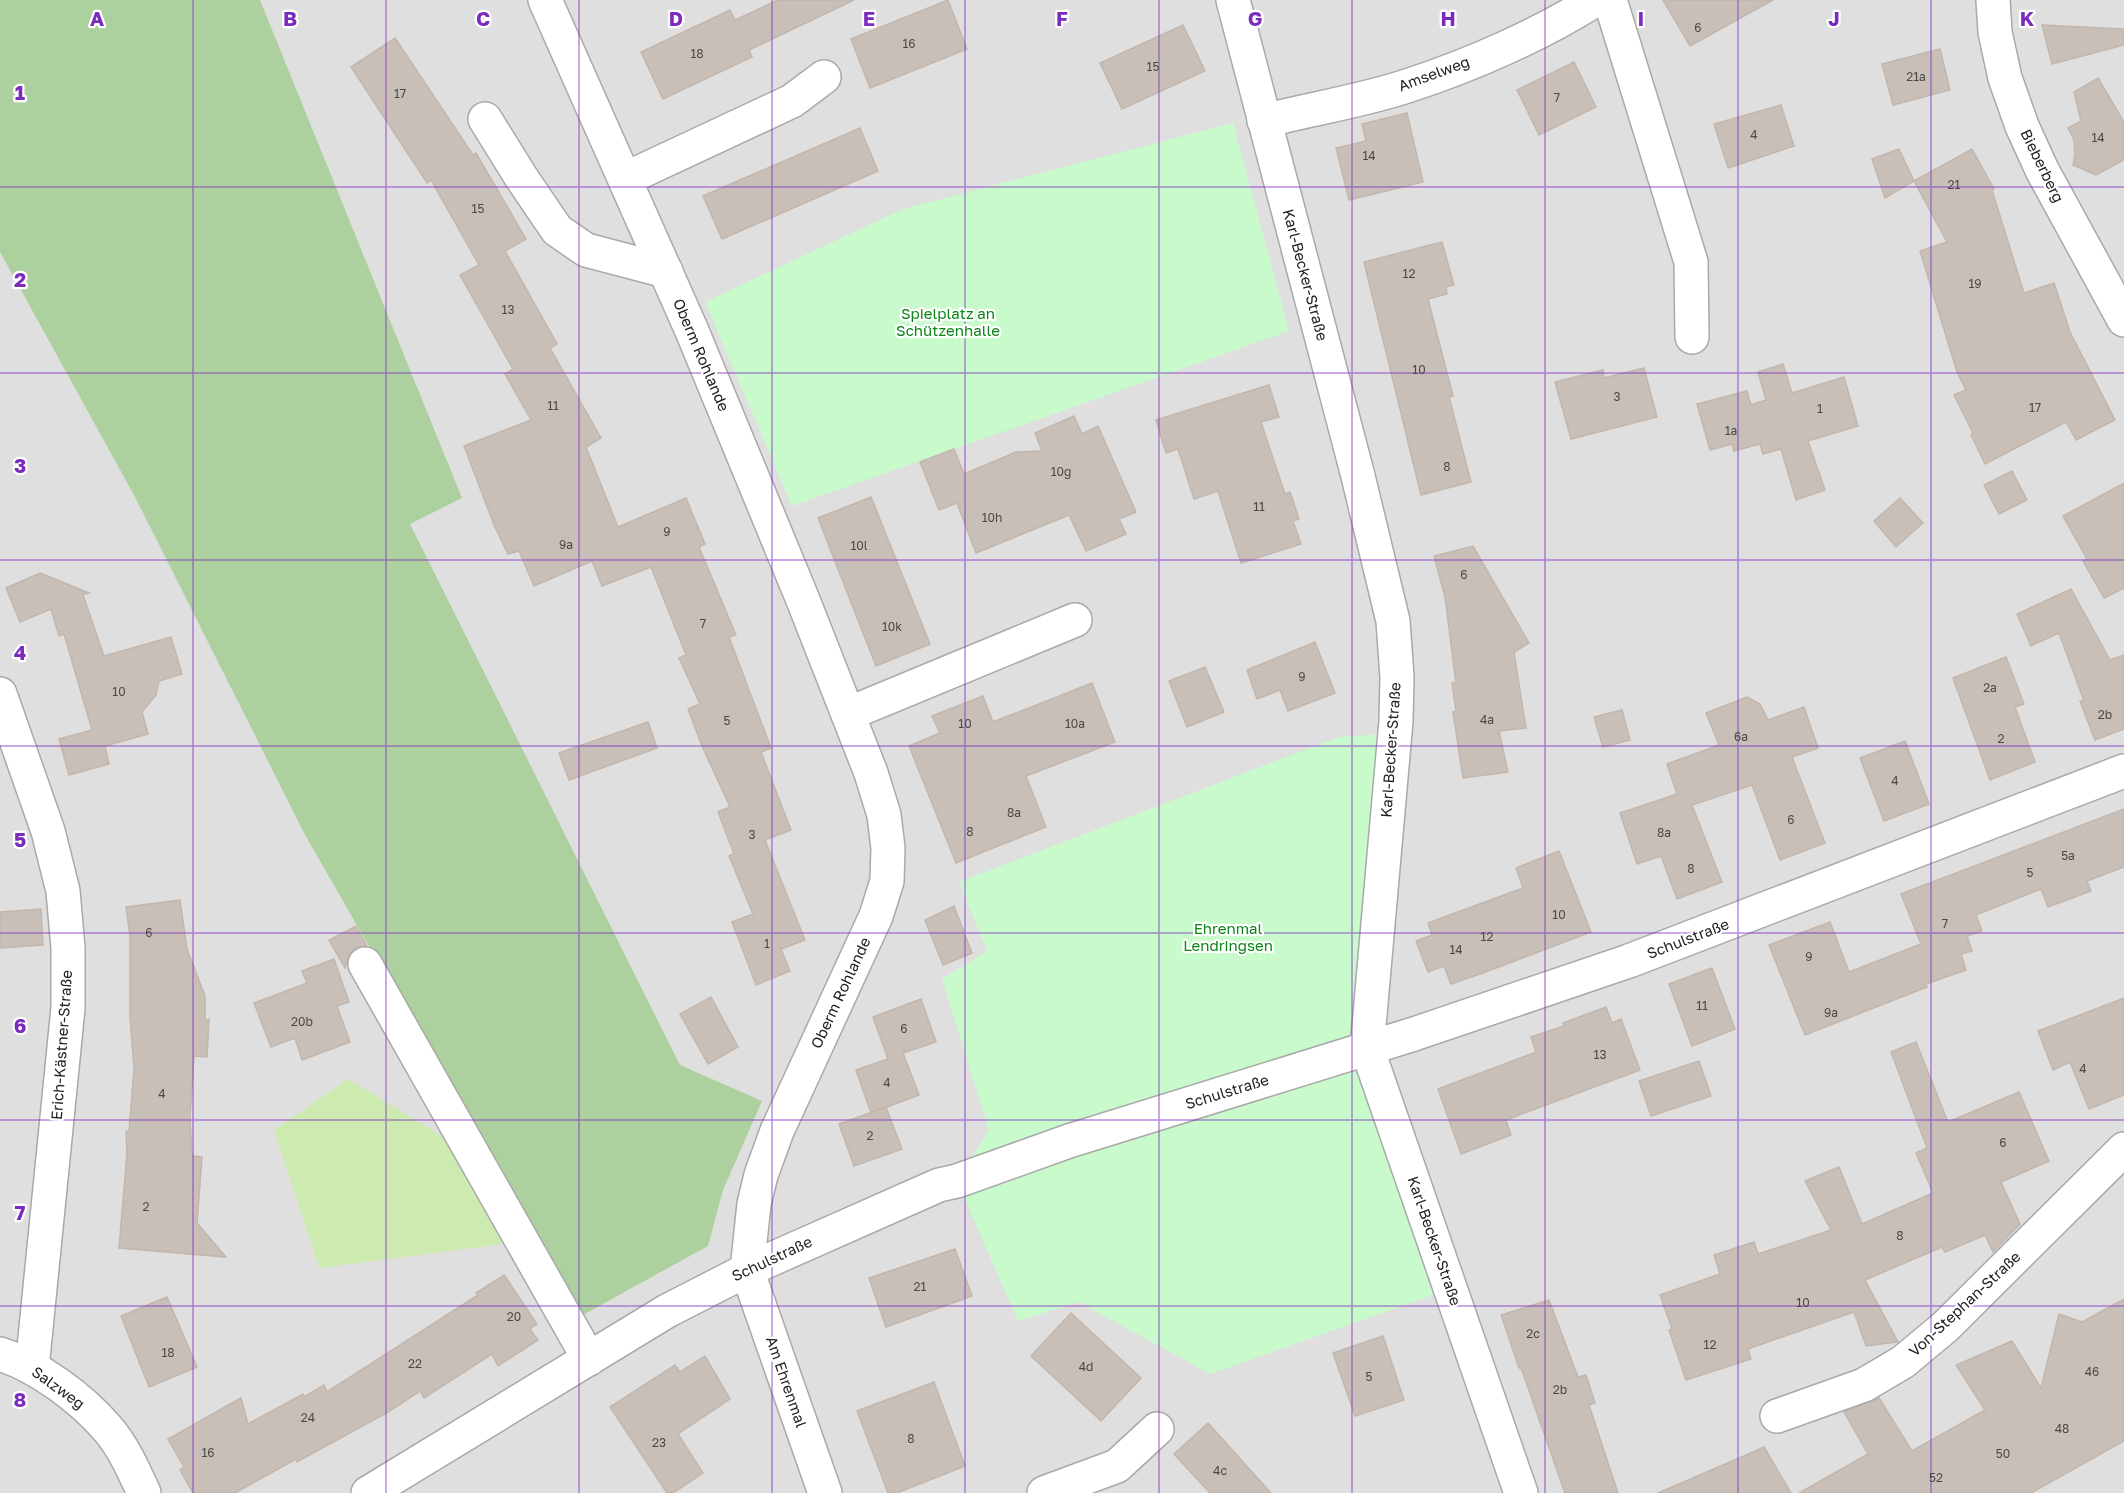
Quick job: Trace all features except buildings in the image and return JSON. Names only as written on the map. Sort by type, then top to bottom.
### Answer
[{"type":"street","name":"Oberm Rohlande","points":[[545,0],[666,271],[794,578],[871,773],[884,815],[888,848],[887,881],[876,916],[777,1131],[761,1175],[754,1204],[747,1270]]},
{"type":"street","name":"Karl-Becker-Straße","points":[[1233,0],[1358,476],[1393,621],[1397,677],[1396,721],[1367,1048],[1521,1493]]},
{"type":"street","name":"Amselweg","points":[[1264,121],[1406,86],[1512,44],[1595,0]]},
{"type":"street","points":[[1610,0],[1691,262],[1692,337]]},
{"type":"street","name":"Bieberberg","points":[[1993,0],[1995,32],[2005,78],[2022,126],[2042,170],[2122,311]]},
{"type":"street","points":[[625,179],[792,101],[824,77]]},
{"type":"street","points":[[485,119],[520,177],[557,230],[586,250],[666,271]]},
{"type":"street","points":[[848,714],[1075,620]]},
{"type":"street","name":"Erich-Kästner-Straße","points":[[0,694],[48,831],[63,891],[68,948],[68,1008],[32,1368]]},
{"type":"street","name":"Schulstraße","points":[[368,1493],[667,1311],[747,1270],[939,1185],[957,1181],[1069,1141],[1367,1048],[1629,961],[2124,771]]},
{"type":"street","points":[[364,963],[589,1359]]},
{"type":"street","name":"Von-Stephan-Straße","points":[[1777,1416],[1864,1385],[1903,1362],[1945,1327],[2124,1149]]},
{"type":"street","name":"Am Ehrenmal","points":[[747,1270],[825,1493]]},
{"type":"street","name":"Salzweg","points":[[0,1354],[32,1368],[75,1397],[108,1428],[130,1464],[144,1493]]},
{"type":"street","points":[[1044,1493],[1117,1466],[1157,1429]]},
{"type":"shaded area","points":[[0,0],[2124,0],[2124,1493],[0,1493]]},
{"type":"green space","points":[[0,0],[260,0],[462,498],[410,524],[680,1065],[762,1101],[723,1190],[708,1246],[581,1316],[304,833],[135,497],[0,252]]},
{"type":"green space","name":"Spielplatz an Schützenhalle","points":[[1233,123],[1289,331],[792,506],[705,302],[903,209]]},
{"type":"green space","name":"Ehrenmal Lendringsen","points":[[1396,721],[1367,1048],[1450,1289],[1210,1374],[1079,1302],[1018,1321],[957,1181],[989,1130],[942,979],[987,951],[959,882],[1339,737],[1373,735]]},
{"type":"green space","points":[[348,1079],[448,1140],[504,1244],[319,1268],[274,1130]]}]
